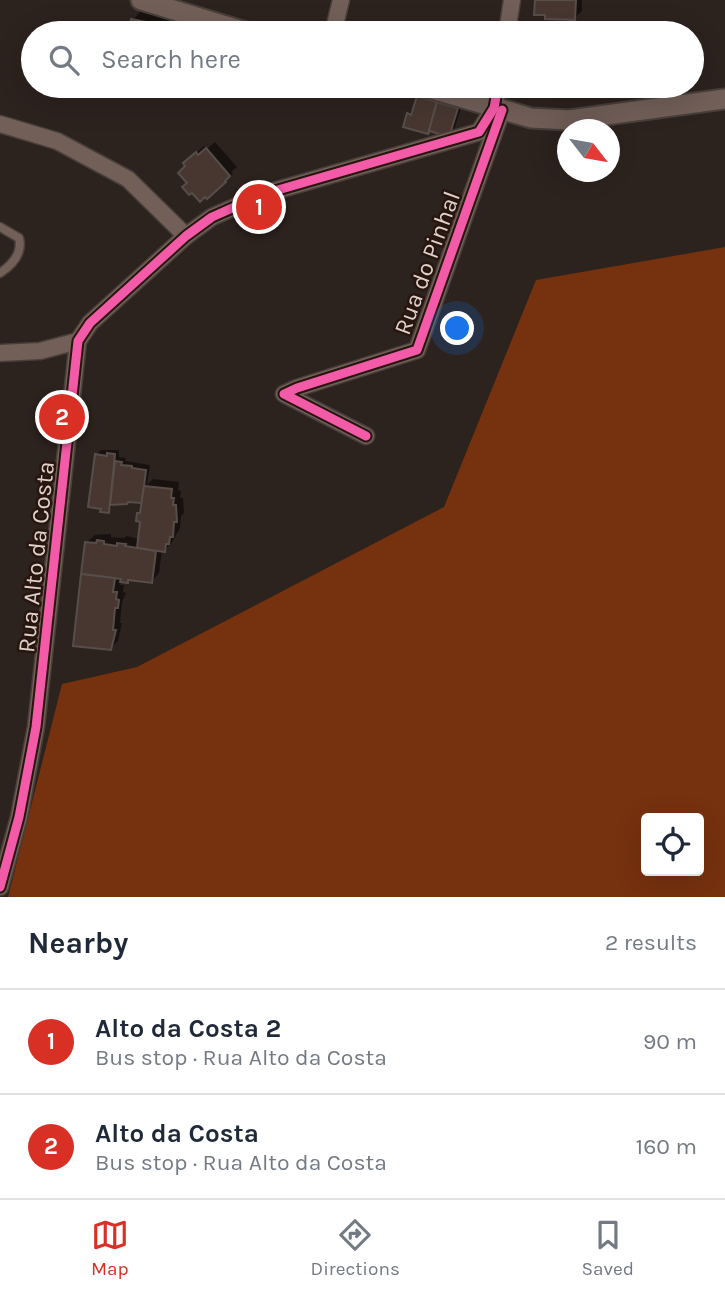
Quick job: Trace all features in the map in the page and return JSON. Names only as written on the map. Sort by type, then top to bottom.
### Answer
[{"type":"street","points":[[141,0],[210,21]]},
{"type":"street","points":[[336,21],[341,0]]},
{"type":"street","points":[[508,21],[512,0]]},
{"type":"street","points":[[462,98],[531,118],[569,120],[725,99]]},
{"type":"street","points":[[0,354],[40,351],[78,341],[90,323],[212,217],[264,194],[479,132],[498,109],[498,98]]},
{"type":"street","name":"Rua do Pinhal","points":[[366,436],[284,394],[417,350],[498,109]]},
{"type":"street","points":[[0,124],[57,141],[128,179],[187,236]]},
{"type":"street","name":"Rua Alto da Costa","points":[[0,887],[19,817],[36,727],[78,341]]},
{"type":"lane","points":[[0,227],[19,238],[21,244],[13,265],[0,273]]},
{"type":"shaded area","points":[[725,247],[725,897],[8,897],[62,684],[137,667],[444,507],[536,280]]},
{"type":"building","points":[[535,0],[576,0],[575,20],[545,19],[545,15],[534,15]]},
{"type":"building","points":[[416,98],[437,102],[428,134],[403,127],[407,113],[411,115]]},
{"type":"building","points":[[437,102],[458,108],[450,134],[445,136],[430,131],[428,134]]},
{"type":"building","points":[[206,148],[230,176],[207,199],[205,197],[200,202],[182,187],[187,183],[178,173],[185,166],[183,163],[196,152],[198,155]]},
{"type":"building","points":[[107,453],[115,454],[109,513],[88,507],[95,454],[107,456]]},
{"type":"building","points":[[115,461],[122,462],[121,465],[146,470],[142,503],[110,505]]},
{"type":"building","points":[[144,486],[172,489],[171,498],[174,498],[173,505],[176,505],[177,522],[174,522],[173,537],[170,537],[169,544],[166,544],[165,552],[137,548],[140,522],[136,521],[137,513],[140,513]]},
{"type":"building","points":[[97,540],[104,541],[104,544],[126,544],[125,546],[156,551],[152,583],[128,580],[128,583],[120,582],[121,579],[81,574],[85,542],[96,543]]},
{"type":"building","points":[[81,574],[115,578],[113,592],[117,592],[116,599],[119,600],[118,608],[115,608],[113,630],[116,630],[111,650],[73,646]]},
{"type":"cycle path","points":[[0,887],[19,817],[36,727],[78,341],[90,323],[186,236],[212,217],[264,194],[479,132],[494,108],[496,98]]},
{"type":"cycle path","points":[[366,436],[284,394],[417,350],[502,110]]},
{"type":"place","name":"Alto da Costa 2","points":[[259,207]]},
{"type":"place","name":"Alto da Costa","points":[[62,417]]}]
